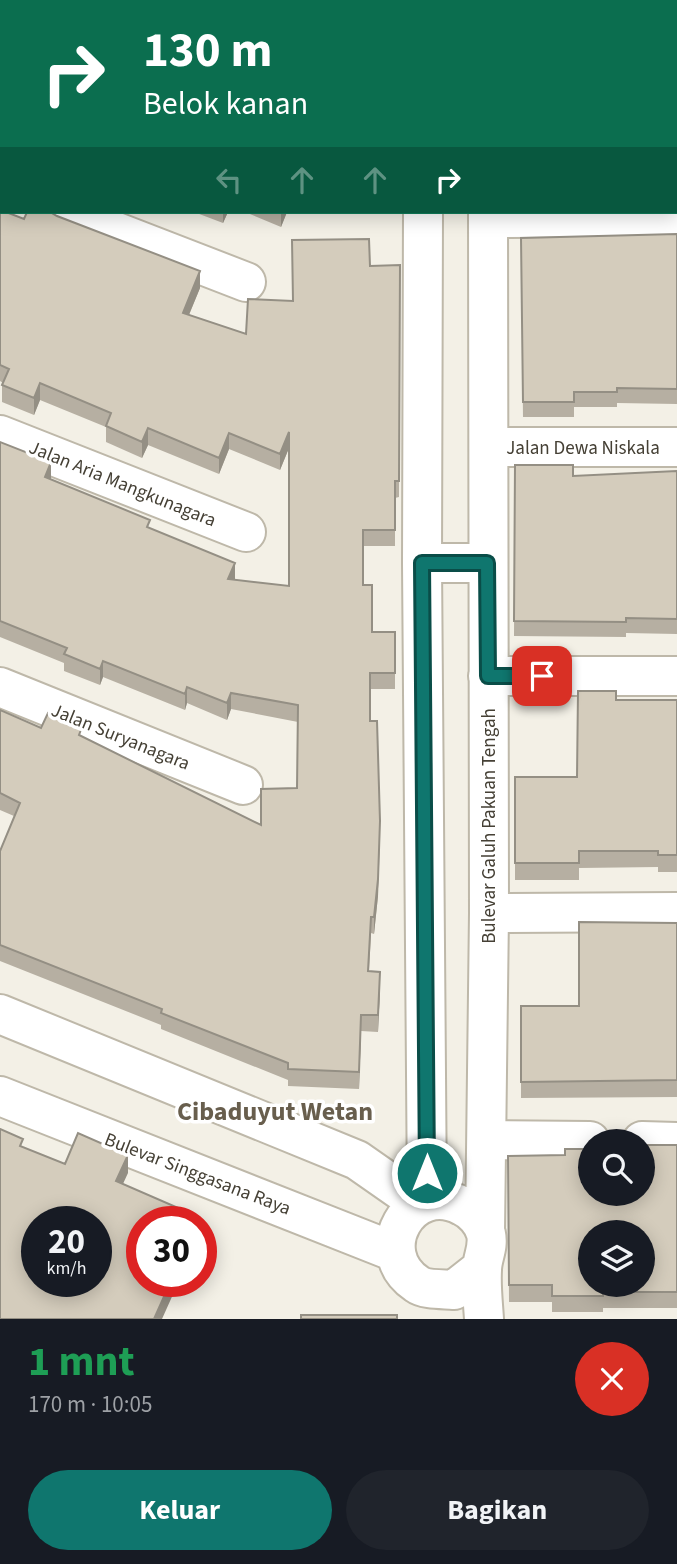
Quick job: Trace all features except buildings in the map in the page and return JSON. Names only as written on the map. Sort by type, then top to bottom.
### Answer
[{"type":"street","points":[[70,214],[246,282]]},
{"type":"street","points":[[424,214],[424,1203]]},
{"type":"street","points":[[488,215],[677,217]]},
{"type":"street","name":"Bulevar Galuh Pakuan Tengah","points":[[485,1231],[489,913],[488,215]]},
{"type":"street","name":"Jalan Aria Mangkunagara","points":[[0,435],[246,532]]},
{"type":"street","name":"Jalan Dewa Niskala","points":[[489,447],[677,446]]},
{"type":"street","points":[[422,563],[487,563]]},
{"type":"street","points":[[488,676],[677,676]]},
{"type":"street","name":"Jalan Suryanagara","points":[[0,687],[243,785]]},
{"type":"street","points":[[489,913],[677,912]]},
{"type":"street","points":[[0,1014],[357,1160],[424,1203]]},
{"type":"street","name":"Bulevar Singgasana Raya","points":[[0,1096],[395,1252]]},
{"type":"street","points":[[487,1140],[578,1141]]},
{"type":"street","points":[[655,1142],[677,1142]]},
{"type":"street","points":[[481,1268],[454,1290],[419,1302],[395,1252],[397,1233],[406,1216],[424,1203],[451,1200],[472,1211],[485,1231],[488,1250],[481,1268],[484,1319]]},
{"type":"district","name":"Cibaduyut Wetan","points":[[275,1111]]},
{"type":"route","points":[[427,1173],[422,563],[487,563],[488,676],[542,676]]}]
